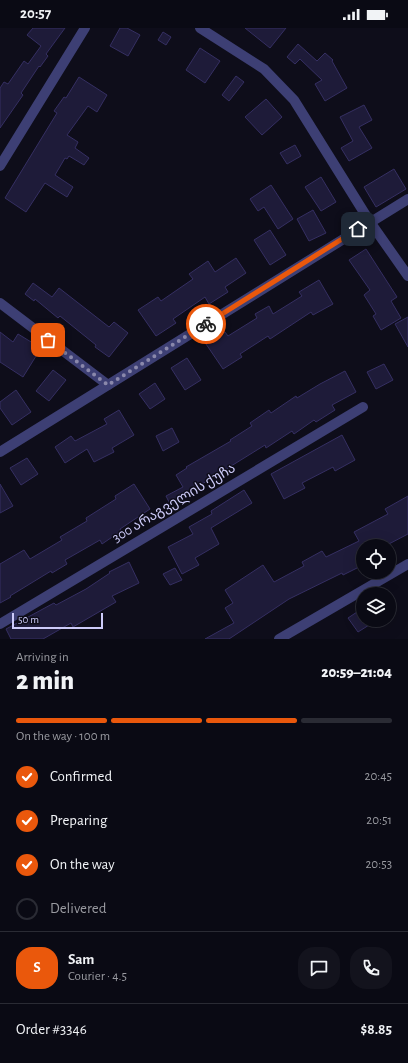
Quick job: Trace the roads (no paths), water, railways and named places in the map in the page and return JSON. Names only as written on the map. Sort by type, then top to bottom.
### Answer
[{"type":"street","points":[[0,166],[85,28]]},
{"type":"street","points":[[200,28],[264,69],[294,100],[370,222],[408,276]]},
{"type":"street","points":[[0,452],[408,199]]},
{"type":"street","points":[[0,303],[108,385]]},
{"type":"street","name":"300 არაგველის ქუჩა","points":[[0,624],[362,407]]},
{"type":"street","points":[[279,639],[408,564]]}]
